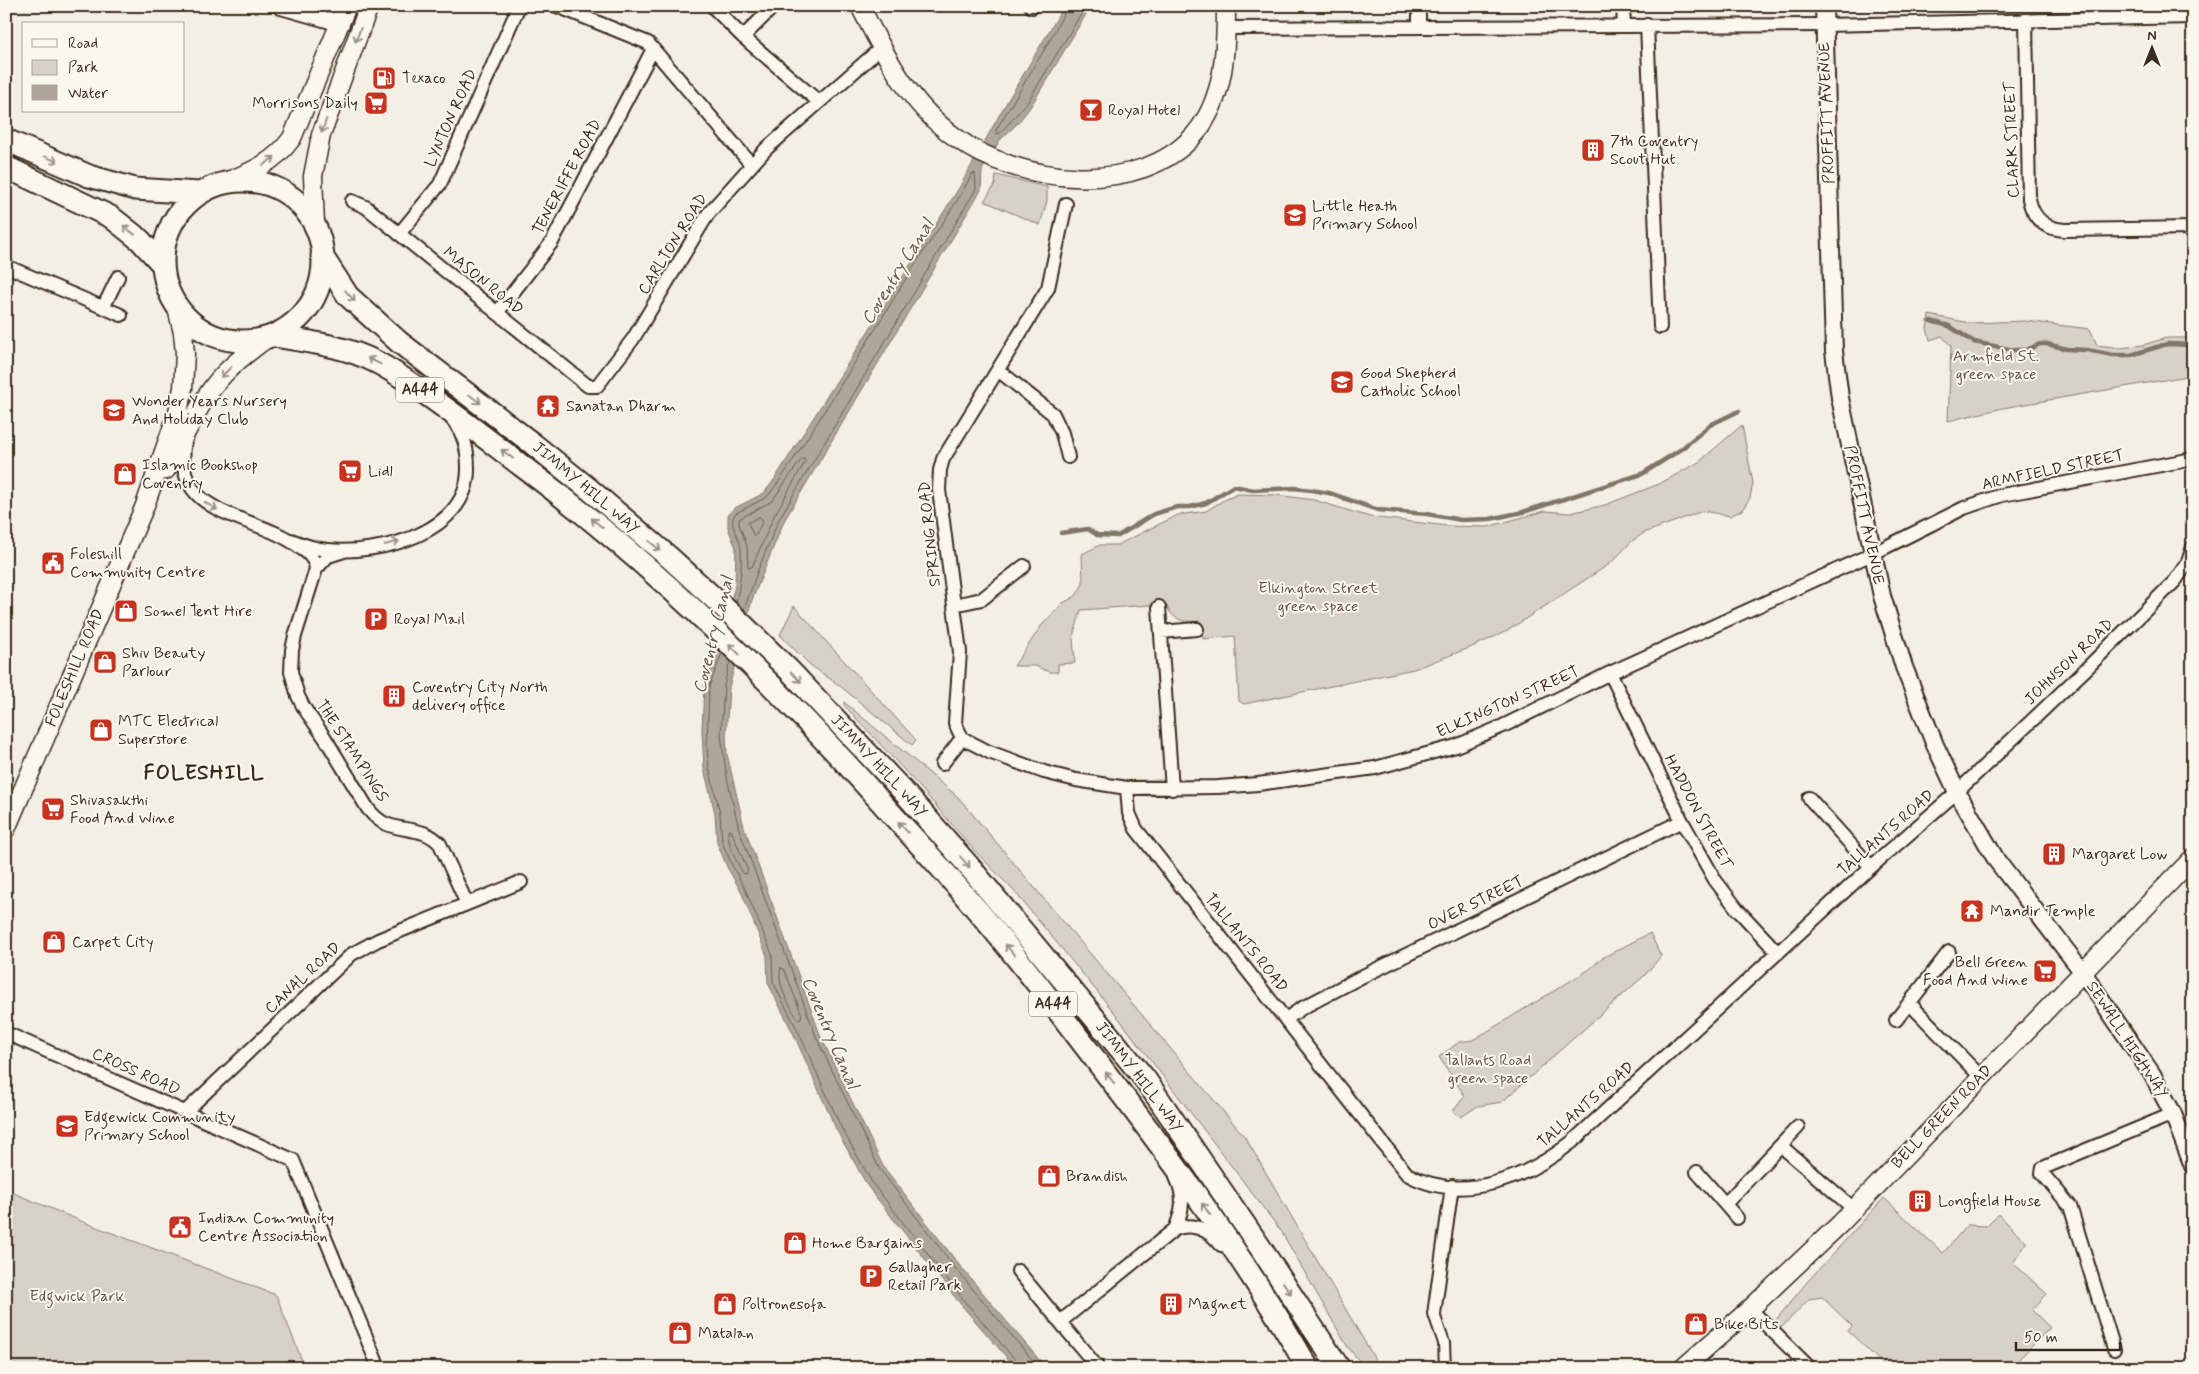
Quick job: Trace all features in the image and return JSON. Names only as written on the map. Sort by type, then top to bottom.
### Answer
[{"type":"highway","points":[[6,140],[89,176],[135,189],[199,193]]},
{"type":"highway","points":[[6,167],[111,217],[140,240],[163,265]]},
{"type":"highway","points":[[243,180],[258,182],[284,191],[298,202],[315,225],[322,256],[320,280],[312,302],[294,324],[269,339],[238,343],[212,337],[188,320],[177,308],[167,290],[163,265],[164,246],[172,223],[178,213],[199,193],[226,182],[243,180]]},
{"type":"highway","name":"JIMMY HILL WAY","points":[[322,256],[348,296],[399,342],[568,472],[670,558],[717,601],[762,643],[902,790],[968,865],[1145,1079],[1260,1247],[1339,1368]]},
{"type":"highway","name":"JIMMY HILL WAY","points":[[269,339],[329,346],[360,354],[392,370],[594,521],[637,558],[757,671],[857,774],[964,895],[1054,1006],[1164,1150],[1222,1231],[1308,1368]]},
{"type":"main road","points":[[226,182],[258,169],[283,151],[292,138],[348,6]]},
{"type":"main road","points":[[315,225],[313,176],[317,150],[333,100],[369,6]]},
{"type":"main road","points":[[860,6],[881,48],[907,90],[955,138],[981,153],[1012,166],[1058,176],[1101,176],[1130,172],[1155,163],[1177,150],[1196,132],[1209,112],[1219,86],[1225,57],[1226,6]]},
{"type":"main road","name":"FOLESHILL ROAD","points":[[6,829],[144,508],[178,412],[183,388],[185,353],[183,333],[177,308]]},
{"type":"main road","name":"FOLESHILL ROAD","points":[[144,508],[218,381],[225,373],[269,339]]},
{"type":"main road","name":"BELL GREEN ROAD","points":[[1683,1368],[1750,1309],[1854,1208],[2193,858]]},
{"type":"street","points":[[282,6],[341,23]]},
{"type":"street","name":"LYNTON ROAD","points":[[399,234],[440,184],[519,6]]},
{"type":"street","points":[[557,6],[642,40],[653,49],[751,164]]},
{"type":"street","points":[[712,6],[743,37],[819,102]]},
{"type":"street","points":[[1419,6],[1419,27]]},
{"type":"street","points":[[1623,6],[1624,25]]},
{"type":"street","name":"PROFFITT AVENUE","points":[[1824,6],[1834,351],[1840,398],[1872,554],[1904,667],[1919,708],[1957,792],[1997,861],[2082,971]]},
{"type":"street","points":[[743,37],[772,7]]},
{"type":"street","points":[[1226,28],[1824,24],[2026,20],[2100,12],[2193,17]]},
{"type":"street","name":"CLARK STREET","points":[[2026,20],[2029,200],[2031,209],[2036,217],[2044,225],[2054,229],[2065,230],[2193,228]]},
{"type":"street","points":[[1647,25],[1660,327]]},
{"type":"street","name":"CARLTON ROAD","points":[[593,387],[597,386],[634,339],[708,214],[751,164],[881,48]]},
{"type":"street","name":"TENERIFFE ROAD","points":[[497,313],[552,242],[653,49]]},
{"type":"street","name":"MASON ROAD","points":[[352,201],[366,207],[588,386],[593,387]]},
{"type":"street","name":"SPRING ROAD","points":[[962,738],[955,723],[960,652],[939,490],[940,470],[943,459],[1048,288],[1066,204]]},
{"type":"street","points":[[6,266],[104,306],[121,315]]},
{"type":"street","points":[[104,306],[118,277]]},
{"type":"street","points":[[998,370],[1053,414],[1062,432],[1068,457]]},
{"type":"street","points":[[316,569],[323,559],[334,553],[386,545],[421,534],[442,522],[453,511],[466,482],[468,460],[465,440],[455,423],[437,402]]},
{"type":"street","points":[[187,434],[183,460],[189,484],[195,494],[211,507],[313,548],[344,550]]},
{"type":"street","name":"ARMFIELD STREET","points":[[1872,554],[1964,508],[2002,494],[2193,460]]},
{"type":"street","points":[[291,540],[312,558],[316,569]]},
{"type":"street","name":"JOHNSON ROAD","points":[[1957,792],[2175,581],[2188,562],[2193,547]]},
{"type":"street","name":"ELKINGTON STREET","points":[[962,738],[988,752],[1044,772],[1085,782],[1127,788],[1218,787],[1375,768],[1425,756],[1456,746],[1503,726],[1610,674],[1872,554]]},
{"type":"street","points":[[954,605],[982,599],[1024,566]]},
{"type":"street","name":"THE STAMPINGS","points":[[316,569],[292,650],[291,672],[298,696],[368,809],[386,824],[424,832],[435,838],[440,844],[467,904]]},
{"type":"street","points":[[1159,608],[1172,789]]},
{"type":"street","points":[[1161,632],[1197,629]]},
{"type":"street","name":"HADDON STREET","points":[[1610,674],[1682,821],[1715,880],[1738,910],[1778,953]]},
{"type":"street","points":[[942,764],[962,738]]},
{"type":"street","name":"TALLANTS ROAD","points":[[1127,788],[1129,812],[1136,830],[1407,1174],[1420,1182],[1452,1186],[1478,1186],[1506,1180],[1528,1172],[1550,1159],[1572,1142],[1871,867],[1957,792]]},
{"type":"street","points":[[1809,798],[1871,867]]},
{"type":"street","name":"OVER STREET","points":[[1286,1020],[1302,1008],[1363,976],[1682,821]]},
{"type":"street","name":"CANAL ROAD","points":[[186,1111],[352,954],[378,940],[521,882]]},
{"type":"street","points":[[1896,1020],[1949,952]]},
{"type":"street","name":"SEWALL HIGHWAY","points":[[2082,971],[2152,1074],[2173,1114],[2193,1166]]},
{"type":"street","points":[[1910,1004],[1981,1077]]},
{"type":"street","name":"CROSS ROAD","points":[[6,1033],[290,1157],[297,1164],[379,1368]]},
{"type":"street","points":[[2114,1348],[2070,1206],[2042,1173],[2044,1168],[2173,1114]]},
{"type":"street","points":[[1724,1204],[1798,1127]]},
{"type":"street","points":[[1781,1146],[1854,1208]]},
{"type":"street","name":"JIMMY HILL WAY","points":[[1164,1150],[1181,1188],[1183,1204],[1175,1229]]},
{"type":"street","points":[[1697,1172],[1736,1218]]},
{"type":"street","points":[[1445,1368],[1444,1343],[1434,1314],[1452,1186]]},
{"type":"street","name":"JIMMY HILL WAY","points":[[1175,1229],[1192,1226],[1204,1229],[1214,1236],[1273,1310]]},
{"type":"street","points":[[1060,1322],[1175,1229]]},
{"type":"street","points":[[1018,1271],[1098,1368]]},
{"type":"street","points":[[1750,1309],[1810,1368]]},
{"type":"green space","points":[[996,175],[1047,187],[1047,201],[1040,225],[984,201],[995,185]]},
{"type":"green space","name":"Armfield St. green space","points":[[1929,315],[1970,323],[2026,321],[2090,329],[2097,345],[2121,348],[2143,345],[2166,338],[2193,338],[2193,375],[2003,408],[1948,421],[1951,346],[1942,336],[1930,340],[1927,329]]},
{"type":"green space","name":"Elkington Street green space","points":[[1742,425],[1753,483],[1750,498],[1742,510],[1730,516],[1703,511],[1644,533],[1632,541],[1611,563],[1507,631],[1472,647],[1414,669],[1244,704],[1239,701],[1235,636],[1203,639],[1201,621],[1181,620],[1173,615],[1167,606],[1150,605],[1081,610],[1073,638],[1075,663],[1058,664],[1058,672],[1050,672],[1035,666],[1014,666],[1042,625],[1063,603],[1076,596],[1083,584],[1082,554],[1100,545],[1117,545],[1178,515],[1206,511],[1238,494],[1276,495],[1314,500],[1370,517],[1448,526],[1487,527],[1545,511],[1570,513],[1605,505],[1659,484],[1699,462]]},
{"type":"green space","points":[[794,606],[916,740],[912,745],[840,686],[809,664],[780,635]]},
{"type":"green space","points":[[844,702],[958,797],[1245,1137],[1380,1368],[1365,1368],[1347,1346],[1281,1231],[1114,1012],[1014,891],[973,849],[918,785],[844,705]]},
{"type":"green space","name":"Tallants Road green space","points":[[1650,933],[1661,956],[1645,975],[1502,1102],[1478,1106],[1461,1117],[1453,1111],[1465,1096],[1439,1057],[1459,1042],[1473,1040],[1590,969],[1602,958]]},
{"type":"green space","name":"Edgwick Park","points":[[6,1190],[86,1223],[276,1295],[305,1368],[6,1368]]},
{"type":"green space","points":[[1884,1198],[1943,1253],[1967,1225],[1986,1226],[1998,1214],[2027,1243],[2013,1263],[2047,1294],[2032,1310],[2050,1328],[2010,1368],[1984,1368],[1978,1362],[1972,1368],[1887,1368],[1848,1331],[1852,1326],[1822,1297],[1809,1299],[1781,1328],[1775,1321],[1808,1281]]},
{"type":"water","points":[[1064,6],[1091,6],[1031,106],[1018,123],[1000,140],[982,170],[981,190],[784,521],[752,600],[729,687],[726,735],[727,754],[744,827],[821,1037],[883,1166],[960,1266],[1046,1368],[1016,1368],[962,1306],[868,1187],[836,1129],[794,1035],[768,983],[767,956],[741,891],[728,869],[717,843],[715,813],[704,769],[702,730],[704,686],[716,653],[735,586],[736,548],[728,528],[728,515],[733,509],[764,493],[774,480],[959,188],[1001,112]]},
{"type":"waterway","points":[[1931,321],[1949,326],[1974,342],[2014,350],[2026,350],[2040,344],[2047,344],[2067,349],[2087,350],[2113,355],[2131,355],[2167,344],[2193,345]]},
{"type":"waterway","points":[[1061,533],[1088,529],[1097,535],[1118,536],[1154,514],[1177,507],[1190,507],[1206,503],[1234,486],[1253,490],[1294,488],[1311,490],[1329,493],[1378,510],[1427,514],[1461,520],[1490,519],[1523,512],[1642,474],[1680,450],[1710,425],[1739,411]]},
{"type":"place","name":"Texaco","points":[[384,78]]},
{"type":"place","name":"Morrisons Daily","points":[[376,103]]},
{"type":"place","name":"Royal Hotel","points":[[1091,110]]},
{"type":"place","name":"7th Coventry Scout Hut","points":[[1593,150]]},
{"type":"place","name":"Little Heath Primary School","points":[[1295,215]]},
{"type":"place","name":"Good Shepherd Catholic School","points":[[1342,382]]},
{"type":"place","name":"Sanatan Dharm","points":[[548,406]]},
{"type":"place","name":"Wonder Years Nursery And Holiday Club","points":[[114,410]]},
{"type":"place","name":"Lidl","points":[[350,471]]},
{"type":"place","name":"Islamic Bookshop Coventry","points":[[125,474]]},
{"type":"place","name":"Foleshill Community Centre","points":[[53,563]]},
{"type":"place","name":"Somel Tent Hire","points":[[126,611]]},
{"type":"place","name":"Royal Mail","points":[[376,619]]},
{"type":"place","name":"Shiv Beauty Parlour","points":[[105,662]]},
{"type":"place","name":"Coventry City North delivery office","points":[[394,696]]},
{"type":"place","name":"MTC Electrical Superstore","points":[[101,730]]},
{"type":"place","name":"Shivasakthi Food And Wine","points":[[53,809]]},
{"type":"place","name":"Margaret Low","points":[[2054,854]]},
{"type":"place","name":"Mandir Temple","points":[[1972,911]]},
{"type":"place","name":"Carpet City","points":[[54,942]]},
{"type":"place","name":"Bell Green Food And Wine","points":[[2045,971]]},
{"type":"place","name":"Edgewick Community Primary School","points":[[67,1126]]},
{"type":"place","name":"Brandish","points":[[1049,1176]]},
{"type":"place","name":"Longfield House","points":[[1920,1201]]},
{"type":"place","name":"Indian Community Centre Association","points":[[180,1227]]},
{"type":"place","name":"Home Bargains","points":[[795,1243]]},
{"type":"place","name":"Gallagher Retail Park","points":[[871,1276]]},
{"type":"place","name":"Poltronesofa","points":[[725,1304]]},
{"type":"place","name":"Magnet","points":[[1171,1304]]},
{"type":"place","name":"Bike Bits","points":[[1696,1324]]},
{"type":"place","name":"Matalan","points":[[680,1333]]},
{"type":"district","name":"FOLESHILL","points":[[204,773]]},
{"type":"water label","name":"Coventry Canal","points":[[898,272]]},
{"type":"water label","name":"Coventry Canal","points":[[714,635]]},
{"type":"water label","name":"Coventry Canal","points":[[830,1033]]}]
